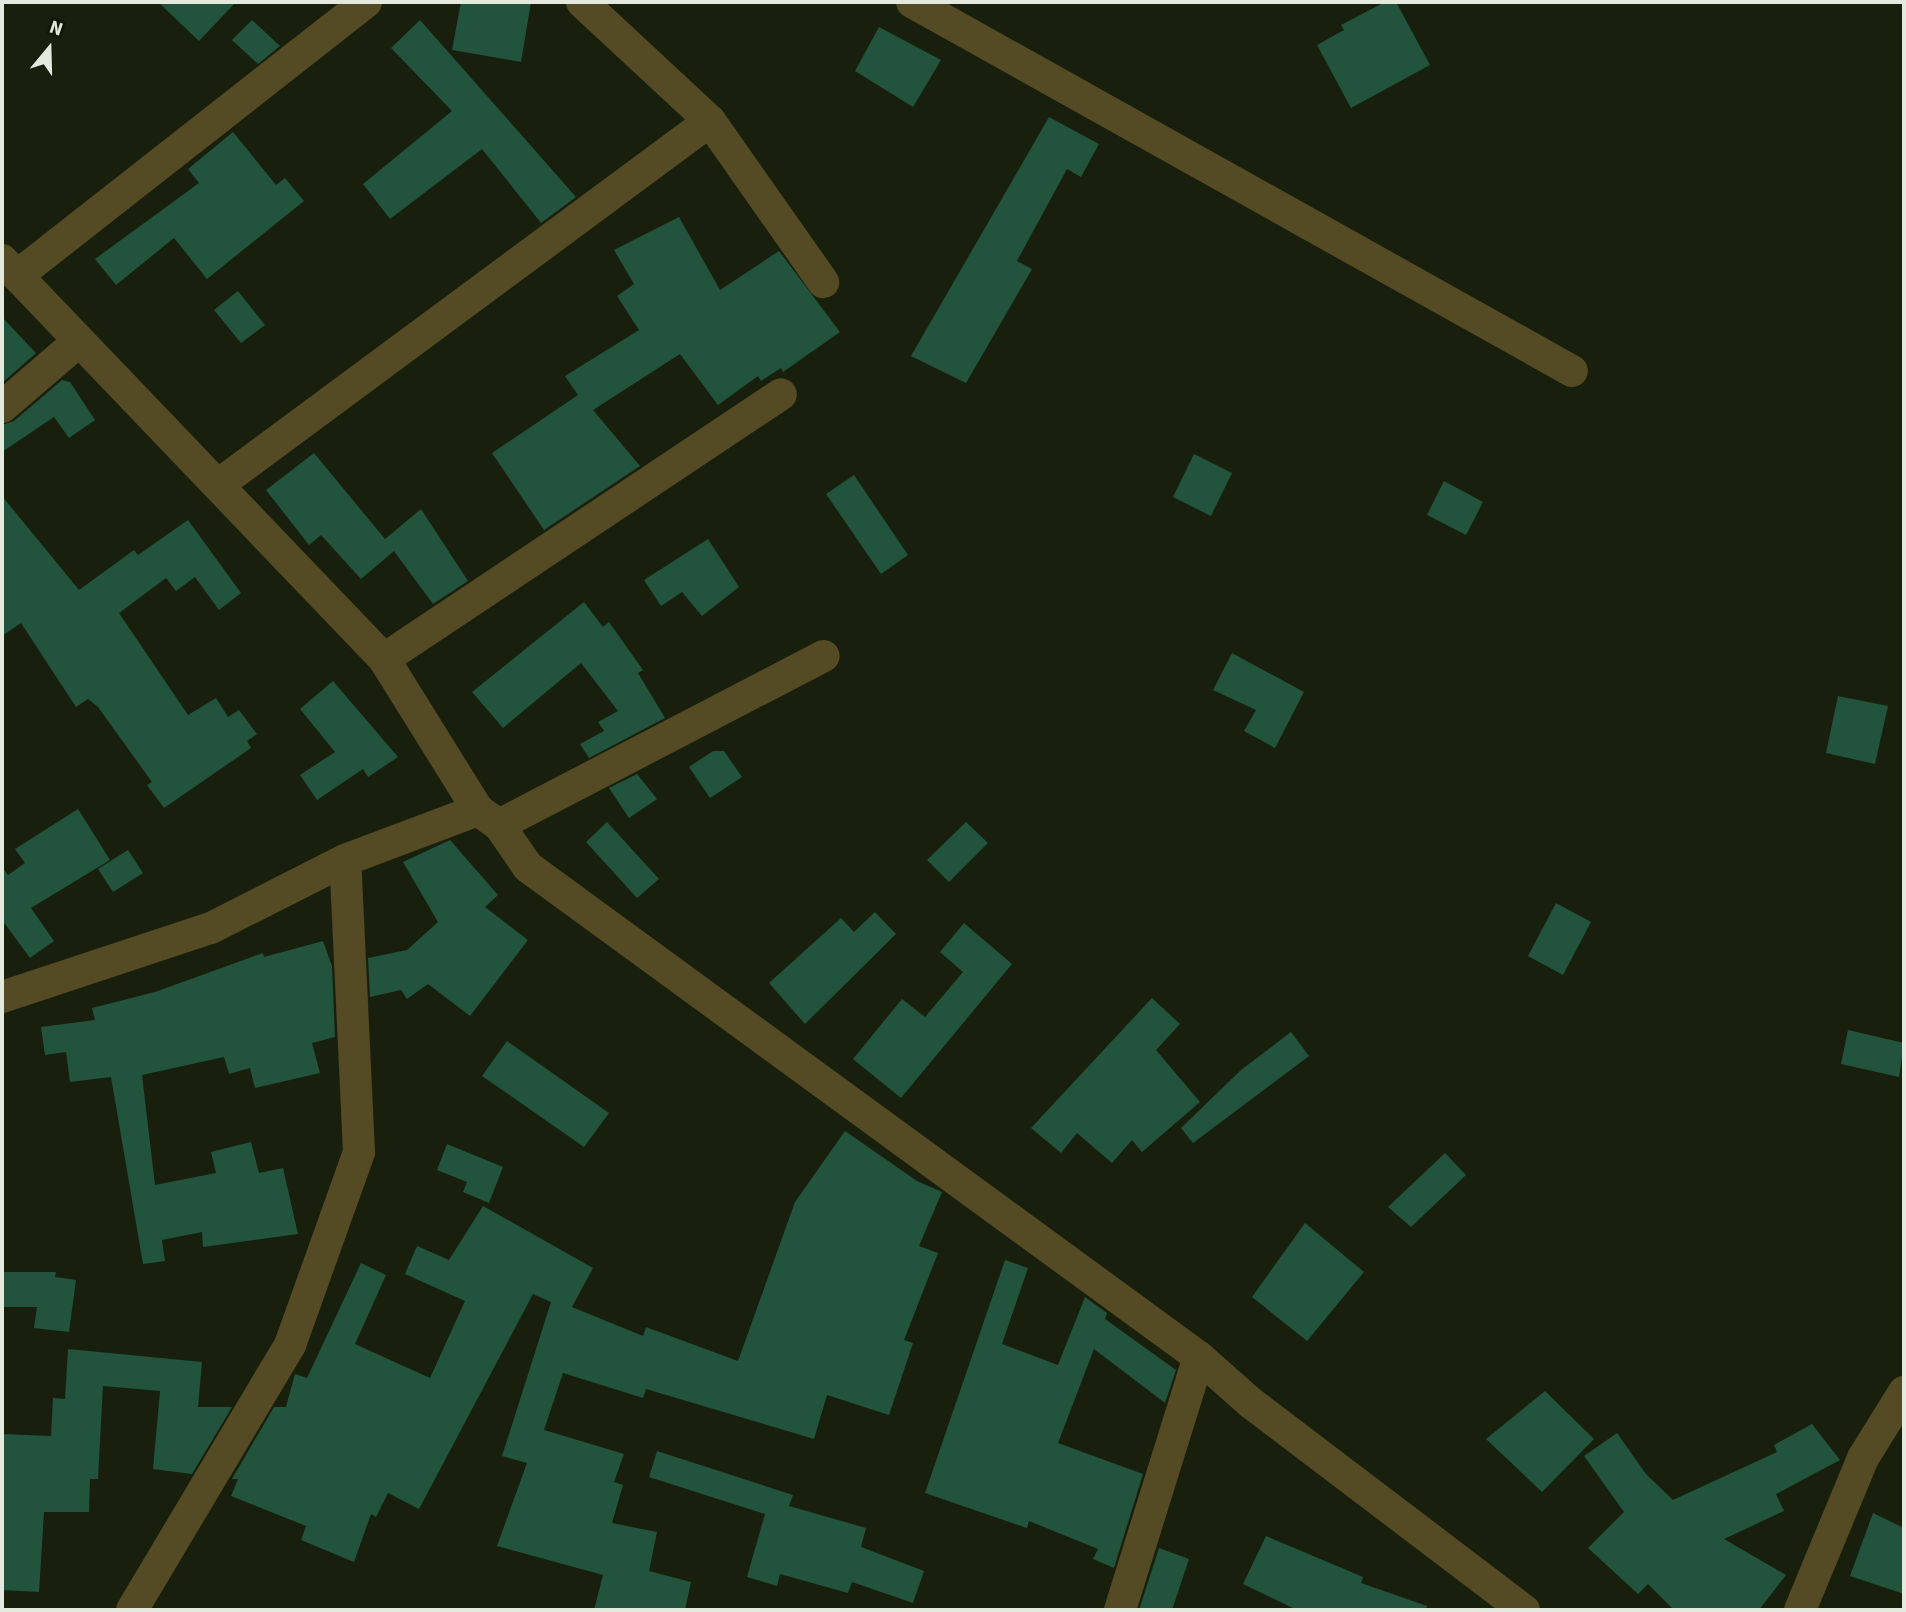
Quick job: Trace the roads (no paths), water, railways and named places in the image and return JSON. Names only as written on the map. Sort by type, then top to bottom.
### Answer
[{"type":"street","points":[[366,2],[10,267],[384,659],[489,817],[528,867],[1199,1357],[1251,1403],[1524,1610]]},
{"type":"street","points":[[582,2],[710,121],[823,282]]},
{"type":"street","points":[[912,2],[1572,371]]},
{"type":"street","points":[[218,485],[710,121]]},
{"type":"street","points":[[2,407],[79,341]]},
{"type":"street","points":[[384,659],[782,394]]},
{"type":"street","points":[[2,996],[211,928],[345,860],[489,817],[824,656]]},
{"type":"street","points":[[132,1610],[290,1345],[359,1152],[345,860]]},
{"type":"street","points":[[1119,1610],[1199,1357]]},
{"type":"street","points":[[1800,1610],[1863,1458],[1904,1392]]}]
